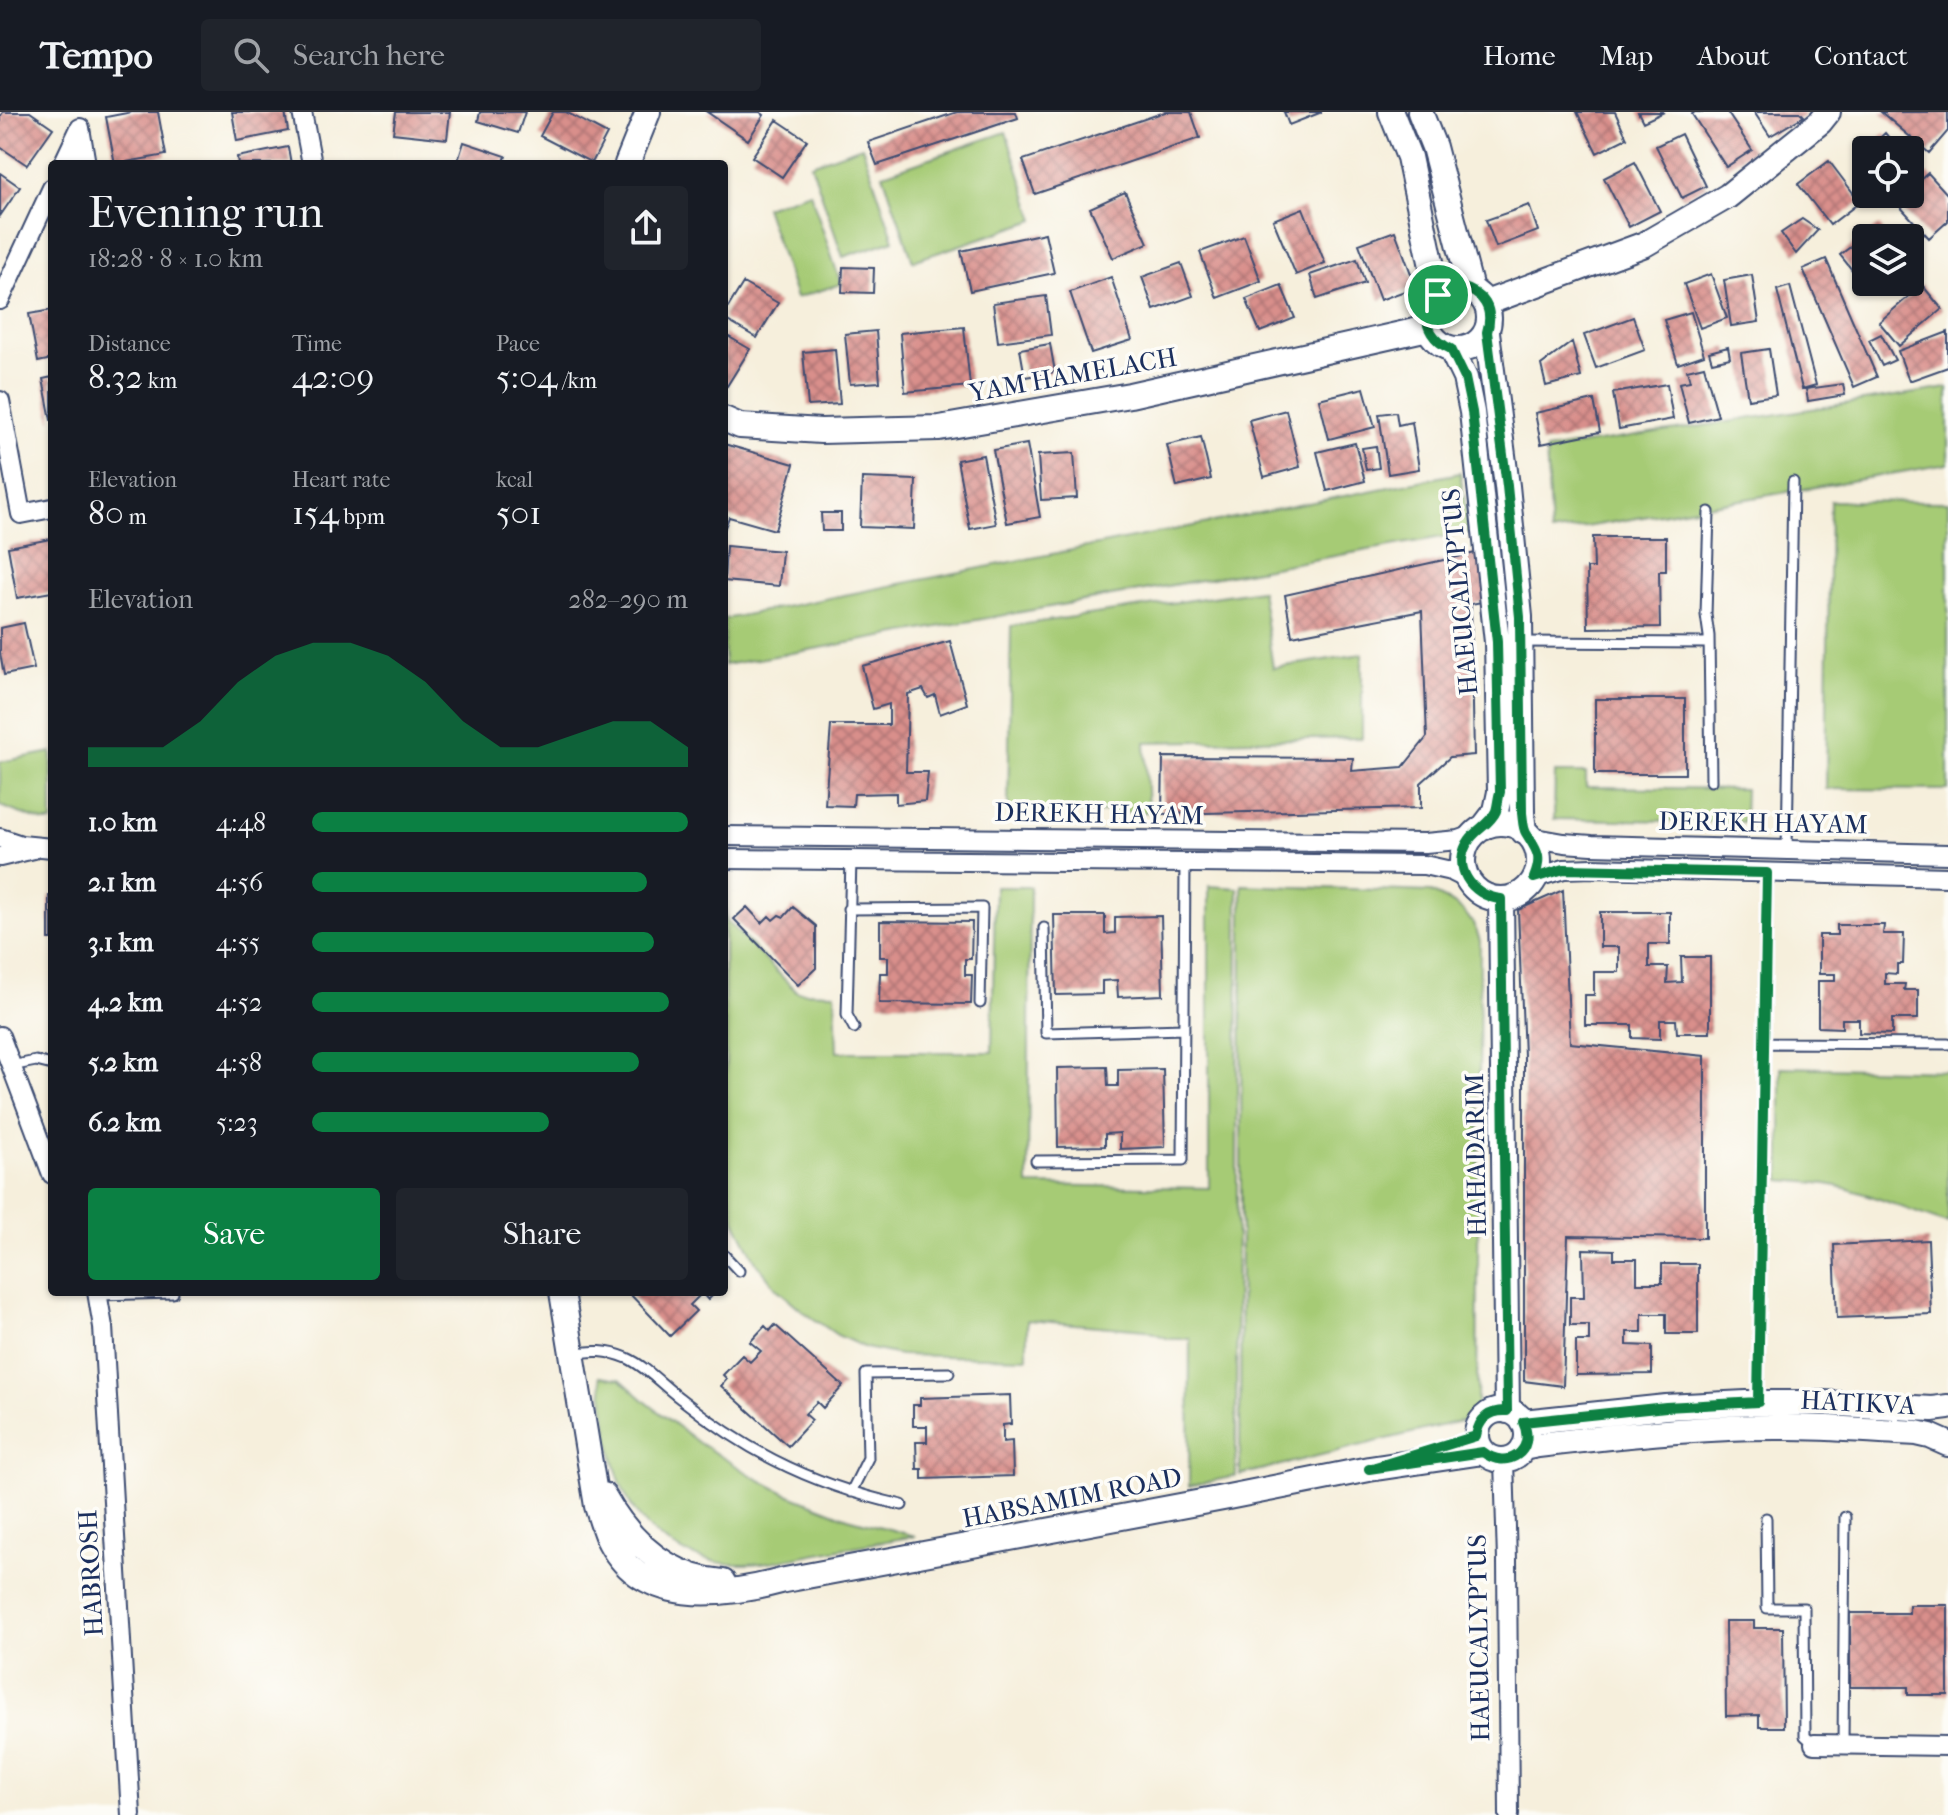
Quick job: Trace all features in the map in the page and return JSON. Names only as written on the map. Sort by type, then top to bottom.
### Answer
[{"type":"street","points":[[302,112],[311,160]]},
{"type":"street","points":[[629,160],[648,112]]},
{"type":"street","points":[[1391,112],[1409,157],[1438,295]]},
{"type":"street","points":[[1420,112],[1434,147],[1478,296],[1490,312],[1487,332],[1481,341],[1462,350],[1441,345],[1428,328],[1426,318],[1429,307],[1438,295],[1461,287],[1478,296],[1645,244],[1728,196],[1820,122],[1828,112]]},
{"type":"street","points":[[65,160],[80,128],[85,160]]},
{"type":"street","points":[[0,300],[48,197]]},
{"type":"street","name":"YAM HAMELACH","points":[[728,421],[740,426],[821,431],[939,428],[1130,395],[1428,328]]},
{"type":"street","name":"HAEUCALYPTUS","points":[[1487,332],[1520,617],[1521,804],[1527,835]]},
{"type":"street","name":"HAEUCALYPTUS","points":[[1451,349],[1465,378],[1472,412],[1497,642],[1500,792],[1496,811],[1478,832]]},
{"type":"street","points":[[0,401],[21,514],[48,509]]},
{"type":"street","points":[[1500,824],[1512,825],[1527,835],[1538,855],[1538,867],[1528,888],[1519,895],[1501,899],[1479,892],[1467,879],[1463,868],[1467,845],[1478,832],[1500,824]]},
{"type":"street","name":"DEREKH HAYAM","points":[[728,836],[1425,843],[1459,840],[1478,832]]},
{"type":"street","name":"DEREKH HAYAM","points":[[1527,835],[1592,845],[1948,854]]},
{"type":"street","points":[[0,838],[46,848]]},
{"type":"street","points":[[0,857],[46,848]]},
{"type":"street","name":"DEREKH HAYAM","points":[[728,859],[1424,865],[1451,871],[1467,879]]},
{"type":"street","name":"DEREKH HAYAM","points":[[1534,878],[1564,869],[1948,877]]},
{"type":"street","name":"HAHADARIM","points":[[1497,1449],[1527,1435],[1515,1416],[1501,899]]},
{"type":"street","points":[[4,1051],[48,1164]]},
{"type":"street","name":"HABROSH","points":[[98,1296],[103,1327],[131,1815]]},
{"type":"street","name":"HABSAMIM ROAD","points":[[563,1296],[591,1466],[604,1496],[628,1531],[654,1557],[674,1569],[716,1581],[785,1580],[1369,1469],[1497,1449]]},
{"type":"street","name":"HATIKVA","points":[[1515,1416],[1758,1402],[1932,1409],[1948,1407]]},
{"type":"street","points":[[1497,1449],[1480,1422],[1492,1412],[1515,1416]]},
{"type":"street","name":"HATIKVA","points":[[1497,1449],[1640,1434],[1777,1427],[1917,1433],[1948,1444]]},
{"type":"street","name":"HAEUCALYPTUS","points":[[1497,1449],[1507,1561],[1509,1815]]},
{"type":"street","points":[[1814,1744],[1948,1746]]},
{"type":"lane","points":[[1787,850],[1793,482]]},
{"type":"lane","points":[[1709,512],[1706,615],[1711,781]]},
{"type":"lane","points":[[1520,642],[1709,643]]},
{"type":"lane","points":[[851,859],[847,1015],[854,1028]]},
{"type":"lane","points":[[1036,1161],[1183,1160],[1185,863]]},
{"type":"lane","points":[[1758,1402],[1767,873]]},
{"type":"lane","points":[[848,909],[982,908],[980,1003]]},
{"type":"lane","points":[[1044,928],[1046,1033],[1184,1029]]},
{"type":"lane","points":[[1764,1043],[1948,1044]]},
{"type":"lane","points":[[4,1051],[48,1064]]},
{"type":"lane","points":[[728,1259],[739,1271]]},
{"type":"lane","points":[[572,1354],[602,1351],[629,1359],[747,1445],[799,1472],[851,1492],[902,1505]]},
{"type":"lane","points":[[851,1492],[868,1458],[866,1374],[949,1373]]},
{"type":"lane","points":[[1843,1744],[1845,1517]]},
{"type":"lane","points":[[1766,1518],[1767,1608],[1804,1608],[1805,1736],[1814,1744]]},
{"type":"green space","points":[[1006,132],[1035,220],[913,261],[883,174]]},
{"type":"green space","points":[[862,146],[894,240],[843,257],[811,164]]},
{"type":"green space","points":[[810,192],[841,284],[796,298],[765,207]]},
{"type":"green space","points":[[1948,388],[1948,464],[1551,533],[1546,450]]},
{"type":"green space","points":[[1460,473],[1470,532],[728,664],[728,618]]},
{"type":"green space","points":[[1830,501],[1948,502],[1948,790],[1826,789]]},
{"type":"green space","points":[[1261,590],[1273,668],[1362,654],[1362,738],[1145,742],[1148,812],[1008,812],[1011,626]]},
{"type":"green space","points":[[48,753],[48,822],[0,806],[0,762]]},
{"type":"green space","points":[[1555,773],[1586,773],[1586,787],[1745,789],[1744,822],[1554,819]]},
{"type":"green space","points":[[1242,885],[1430,892],[1462,910],[1473,923],[1480,941],[1477,1417],[1240,1475]]},
{"type":"green space","points":[[1209,886],[1238,888],[1236,1476],[1189,1486],[1190,1339],[1169,1339],[1146,1330],[1027,1320],[1027,1358],[900,1355],[866,1348],[837,1335],[777,1289],[756,1262],[735,1221],[728,1187],[728,922],[797,992],[835,993],[837,1052],[992,1052],[995,887],[1030,887],[1028,1185],[1209,1188]]},
{"type":"green space","points":[[1781,1067],[1948,1071],[1948,1223],[1847,1188],[1781,1180]]},
{"type":"green space","points":[[600,1376],[620,1379],[699,1443],[785,1493],[848,1518],[915,1536],[755,1564],[706,1560],[687,1553],[654,1533],[641,1519],[621,1484],[613,1458]]},
{"type":"building","points":[[3,112],[30,112],[53,128],[27,165],[0,147],[0,117]]},
{"type":"building","points":[[132,112],[158,112],[166,155],[114,160],[106,117]]},
{"type":"building","points":[[232,112],[285,112],[288,131],[237,141]]},
{"type":"building","points":[[396,112],[450,112],[447,139],[393,133]]},
{"type":"building","points":[[480,112],[525,112],[518,133],[478,121]]},
{"type":"building","points":[[553,112],[566,112],[607,134],[594,160],[586,160],[540,136]]},
{"type":"building","points":[[707,112],[760,112],[764,115],[748,140]]},
{"type":"building","points":[[957,112],[1016,112],[1018,118],[877,165],[868,142]]},
{"type":"building","points":[[1165,112],[1191,112],[1200,138],[1035,194],[1023,160]]},
{"type":"building","points":[[1284,112],[1322,112],[1289,125]]},
{"type":"building","points":[[1577,112],[1615,112],[1627,138],[1597,153]]},
{"type":"building","points":[[1638,112],[1664,112],[1643,122]]},
{"type":"building","points":[[1727,112],[1752,150],[1726,167],[1692,114]]},
{"type":"building","points":[[1754,112],[1800,112],[1804,116],[1770,136]]},
{"type":"building","points":[[1881,112],[1948,112],[1948,131],[1929,153],[1924,149],[1924,136],[1909,136]]},
{"type":"building","points":[[777,120],[807,140],[782,177],[752,157]]},
{"type":"building","points":[[1681,134],[1706,186],[1682,198],[1656,146]]},
{"type":"building","points":[[464,142],[506,156],[504,160],[458,160]]},
{"type":"building","points":[[288,147],[290,160],[237,160],[237,157]]},
{"type":"building","points":[[1829,161],[1852,191],[1852,208],[1830,225],[1798,184]]},
{"type":"building","points":[[1635,162],[1660,211],[1629,227],[1604,178]]},
{"type":"building","points":[[0,173],[20,187],[0,216]]},
{"type":"building","points":[[1928,173],[1948,195],[1948,221],[1929,238],[1924,233],[1924,224],[1916,224],[1902,208],[1924,208],[1924,177]]},
{"type":"building","points":[[1125,192],[1148,243],[1113,258],[1090,208]]},
{"type":"building","points":[[1529,205],[1538,231],[1496,247],[1486,220]]},
{"type":"building","points":[[1303,208],[1325,263],[1296,275],[1273,220]]},
{"type":"building","points":[[1802,219],[1818,230],[1796,254],[1781,233]]},
{"type":"building","points":[[1395,231],[1416,287],[1380,300],[1359,244]]},
{"type":"building","points":[[1045,233],[1054,273],[970,291],[961,251]]},
{"type":"building","points":[[1244,236],[1261,281],[1217,298],[1200,252]]},
{"type":"building","points":[[1852,246],[1852,270],[1840,255]]},
{"type":"building","points":[[1357,259],[1365,283],[1317,299],[1310,275]]},
{"type":"building","points":[[1826,259],[1877,377],[1854,387],[1803,269]]},
{"type":"building","points":[[1181,263],[1193,296],[1154,310],[1142,277]]},
{"type":"building","points":[[843,267],[874,268],[873,293],[842,292]]},
{"type":"building","points":[[1711,274],[1727,318],[1700,328],[1684,284]]},
{"type":"building","points":[[1752,275],[1759,322],[1731,326],[1724,280]]},
{"type":"building","points":[[1111,277],[1132,340],[1091,353],[1070,292]]},
{"type":"building","points":[[743,283],[778,303],[757,338],[728,321],[728,307]]},
{"type":"building","points":[[1281,285],[1295,318],[1260,332],[1246,299]]},
{"type":"building","points":[[1790,286],[1816,385],[1802,389],[1777,290]]},
{"type":"building","points":[[1924,287],[1942,309],[1899,346],[1879,322],[1909,296],[1924,296]]},
{"type":"building","points":[[1046,296],[1051,335],[998,342],[993,303]]},
{"type":"building","points":[[48,311],[48,360],[38,362],[29,314]]},
{"type":"building","points":[[1691,312],[1704,355],[1678,364],[1664,320]]},
{"type":"building","points":[[1633,317],[1645,350],[1596,368],[1584,335]]},
{"type":"building","points":[[964,327],[970,386],[905,392],[900,333]]},
{"type":"building","points":[[876,331],[880,382],[850,384],[845,334]]},
{"type":"building","points":[[1948,332],[1948,367],[1909,381],[1898,351]]},
{"type":"building","points":[[1881,334],[1895,360],[1882,366],[1869,340]]},
{"type":"building","points":[[728,336],[750,349],[728,384]]},
{"type":"building","points":[[1572,342],[1581,377],[1546,386],[1541,365]]},
{"type":"building","points":[[1050,344],[1055,372],[1025,377],[1020,349]]},
{"type":"building","points":[[1728,347],[1730,358],[1712,362],[1709,352]]},
{"type":"building","points":[[835,349],[840,404],[808,406],[803,352]]},
{"type":"building","points":[[1769,349],[1776,395],[1748,399],[1741,353]]},
{"type":"building","points":[[1704,366],[1718,416],[1689,423],[1679,383],[1690,381],[1687,370]]},
{"type":"building","points":[[48,378],[48,405],[43,379]]},
{"type":"building","points":[[1667,384],[1673,419],[1619,429],[1613,393]]},
{"type":"building","points":[[1843,384],[1845,395],[1808,401],[1806,389]]},
{"type":"building","points":[[1364,388],[1375,427],[1329,439],[1319,399]]},
{"type":"building","points":[[1594,400],[1600,432],[1541,444],[1535,413]]},
{"type":"building","points":[[1286,410],[1300,467],[1264,477],[1249,420]]},
{"type":"building","points":[[1396,412],[1398,425],[1412,422],[1419,469],[1388,474],[1379,414]]},
{"type":"building","points":[[1201,437],[1211,479],[1177,487],[1167,445]]},
{"type":"building","points":[[1355,443],[1365,481],[1327,491],[1317,452]]},
{"type":"building","points":[[1027,444],[1040,517],[1007,523],[993,450]]},
{"type":"building","points":[[728,445],[794,464],[775,530],[729,517],[728,520]]},
{"type":"building","points":[[1376,446],[1379,468],[1366,470],[1362,448]]},
{"type":"building","points":[[1074,453],[1077,498],[1041,500],[1038,455]]},
{"type":"building","points":[[983,455],[996,524],[970,529],[957,460]]},
{"type":"building","points":[[862,478],[916,480],[914,529],[860,527]]},
{"type":"building","points":[[821,513],[841,513],[841,531],[822,531]]},
{"type":"building","points":[[1593,537],[1666,537],[1666,571],[1659,571],[1660,627],[1588,628],[1587,568],[1594,568]]},
{"type":"building","points":[[48,540],[48,593],[17,598],[8,547]]},
{"type":"building","points":[[728,546],[782,551],[779,586],[728,581]]},
{"type":"building","points":[[1480,552],[1487,601],[1471,604],[1474,755],[1450,757],[1421,783],[1421,808],[1162,814],[1163,757],[1353,758],[1352,771],[1403,767],[1427,737],[1422,611],[1292,636],[1285,595]]},
{"type":"building","points":[[24,623],[34,669],[4,675],[0,628]]},
{"type":"building","points":[[950,641],[967,704],[940,714],[935,695],[928,698],[923,689],[908,694],[906,772],[928,772],[925,801],[896,804],[896,793],[854,794],[853,806],[825,805],[831,725],[889,725],[889,704],[873,709],[862,666]]},
{"type":"building","points":[[1595,699],[1685,699],[1685,774],[1595,774]]},
{"type":"building","points":[[1563,890],[1570,1043],[1705,1056],[1705,1238],[1568,1236],[1563,1386],[1524,1381],[1524,1056],[1518,910]]},
{"type":"building","points":[[747,907],[762,923],[769,916],[773,920],[779,915],[784,917],[793,907],[816,926],[816,968],[798,985],[734,919]]},
{"type":"building","points":[[1600,912],[1670,912],[1670,944],[1649,944],[1649,967],[1668,967],[1667,983],[1682,982],[1681,957],[1710,957],[1710,1033],[1677,1033],[1676,1020],[1660,1020],[1660,1039],[1632,1038],[1632,1025],[1585,1025],[1585,995],[1594,995],[1594,972],[1619,972],[1619,947],[1600,947]]},
{"type":"building","points":[[1054,915],[1105,915],[1105,934],[1115,933],[1115,917],[1161,916],[1163,995],[1118,997],[1117,980],[1102,981],[1102,994],[1056,995]]},
{"type":"building","points":[[880,921],[972,922],[971,959],[965,959],[965,975],[972,975],[971,1004],[879,1003],[880,973],[888,973],[888,957],[880,957]]},
{"type":"building","points":[[1837,925],[1884,925],[1883,934],[1904,934],[1903,964],[1897,964],[1897,974],[1885,973],[1885,984],[1905,984],[1904,990],[1918,990],[1918,1019],[1892,1019],[1892,1034],[1859,1033],[1859,1019],[1842,1019],[1842,1028],[1818,1027],[1818,981],[1835,981],[1835,974],[1819,974],[1819,935],[1837,935]]},
{"type":"building","points":[[1107,1067],[1108,1086],[1118,1086],[1118,1070],[1163,1069],[1165,1147],[1120,1149],[1120,1133],[1105,1134],[1105,1146],[1058,1147],[1057,1068]]},
{"type":"building","points":[[1928,1240],[1931,1314],[1837,1318],[1834,1245]]},
{"type":"building","points":[[1583,1249],[1614,1250],[1614,1259],[1637,1259],[1637,1283],[1662,1283],[1662,1264],[1698,1264],[1698,1334],[1666,1334],[1666,1314],[1642,1314],[1642,1332],[1627,1332],[1627,1345],[1652,1346],[1652,1374],[1576,1375],[1576,1341],[1589,1341],[1589,1325],[1570,1325],[1570,1297],[1584,1297]]},
{"type":"building","points":[[632,1296],[699,1296],[690,1305],[696,1311],[670,1336]]},
{"type":"building","points":[[775,1325],[843,1386],[823,1408],[817,1402],[805,1414],[812,1420],[788,1446],[721,1386],[727,1379],[723,1375],[742,1355],[750,1362],[761,1351],[750,1342],[765,1326],[770,1331]]},
{"type":"building","points":[[1010,1395],[1011,1424],[1003,1425],[1003,1442],[1012,1441],[1013,1476],[922,1479],[922,1469],[917,1469],[916,1442],[927,1442],[927,1426],[913,1426],[913,1405],[920,1405],[920,1398]]},
{"type":"building","points":[[1909,1605],[1948,1605],[1948,1695],[1908,1695],[1908,1687],[1850,1687],[1850,1613],[1909,1613]]},
{"type":"building","points":[[1725,1621],[1754,1621],[1754,1628],[1783,1628],[1784,1727],[1759,1727],[1759,1715],[1726,1716]]},
{"type":"route","points":[[1451,288],[1471,289],[1486,303],[1490,312],[1487,332],[1520,617],[1522,813],[1524,832],[1538,855],[1534,878],[1564,869],[1592,868],[1767,873],[1758,1402],[1666,1407],[1523,1422],[1526,1442],[1512,1458],[1496,1460],[1483,1452],[1369,1469],[1476,1436],[1485,1416],[1507,1411],[1501,899],[1474,889],[1465,874],[1463,862],[1464,850],[1470,840],[1496,811],[1500,792],[1497,642],[1472,412],[1465,378],[1451,349],[1433,338],[1426,318],[1429,307],[1438,295],[1451,288]]}]
